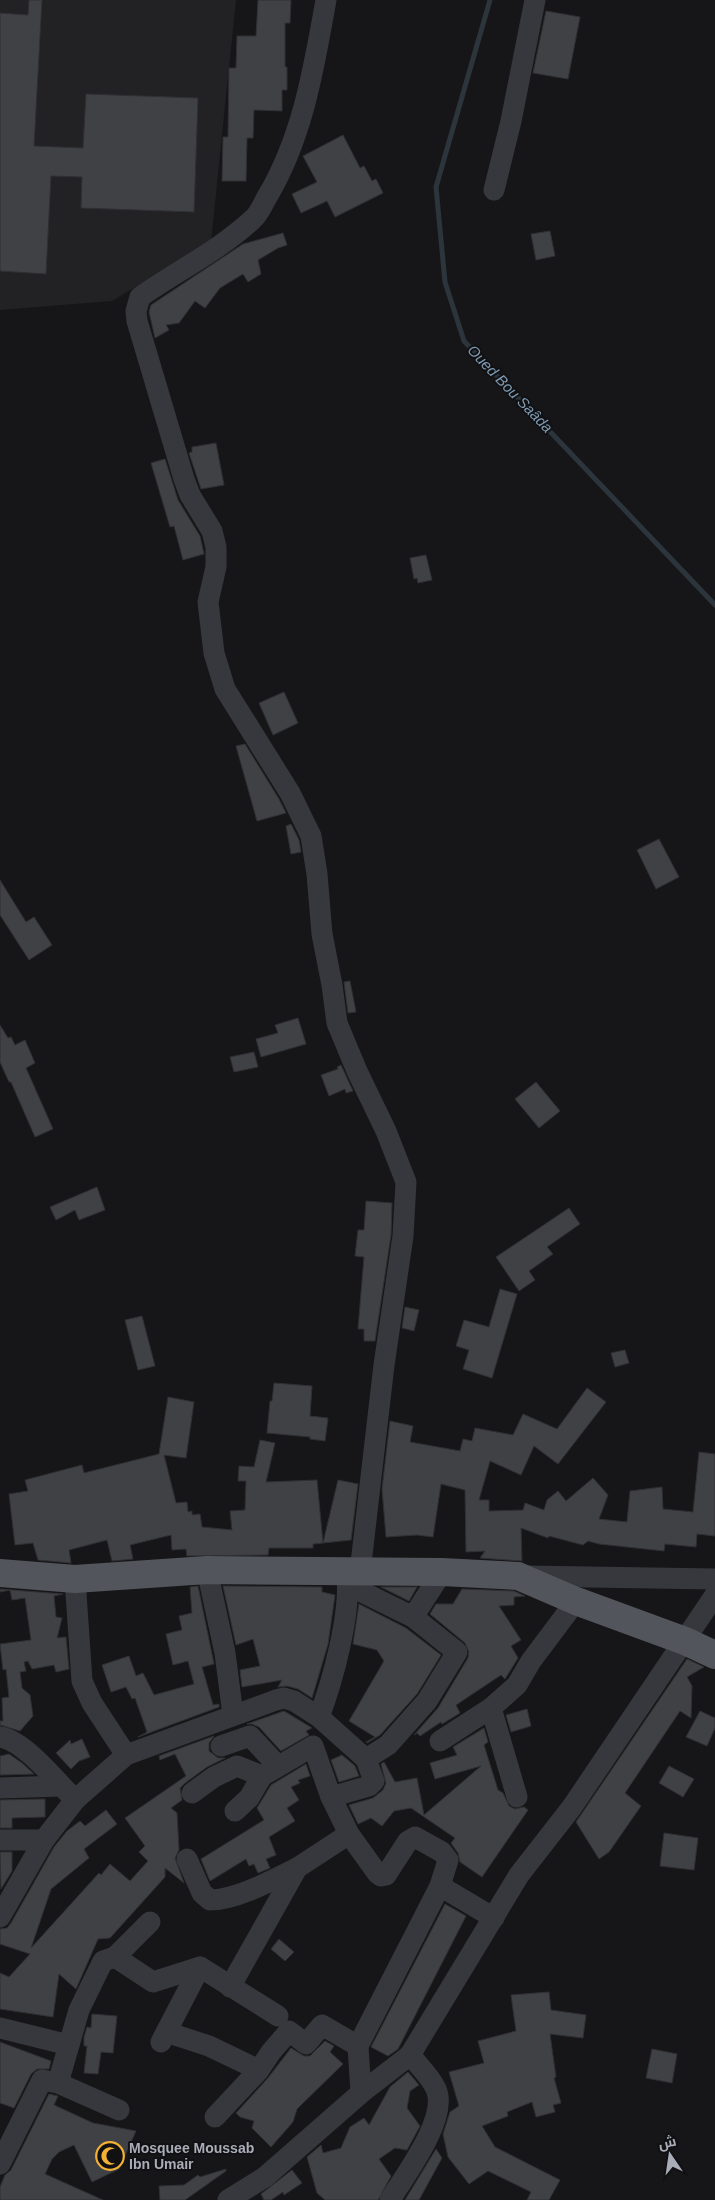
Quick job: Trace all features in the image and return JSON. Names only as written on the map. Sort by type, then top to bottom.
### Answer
[{"type":"main road","points":[[0,1573],[75,1579],[207,1570],[351,1576],[442,1572],[518,1576],[576,1601],[685,1641],[715,1655]]},
{"type":"street","points":[[319,1717],[329,1691],[340,1645],[403,1236],[406,1182],[386,1131],[337,1024],[332,984],[322,934],[317,874],[311,836],[290,793],[225,689],[214,653],[208,602],[216,567],[214,539],[212,531],[190,495],[184,479],[137,321],[136,312],[140,297],[212,250],[254,218],[276,181],[294,139],[313,67],[326,0]]},
{"type":"street","points":[[494,190],[511,121],[536,0]]},
{"type":"street","points":[[207,1570],[225,1653],[233,1716]]},
{"type":"street","points":[[413,1617],[442,1572]]},
{"type":"street","points":[[351,1576],[413,1617],[457,1652],[427,1701],[388,1745],[366,1759]]},
{"type":"street","points":[[518,1576],[715,1579]]},
{"type":"street","points":[[75,1579],[82,1681],[92,1703],[126,1755]]},
{"type":"street","points":[[228,2200],[265,2177],[362,2093],[410,2055],[519,1875],[572,1807],[715,1595]]},
{"type":"street","points":[[440,1741],[491,1708],[517,1685],[531,1661],[576,1601]]},
{"type":"street","points":[[3,1907],[44,1840],[68,1793],[126,1755],[284,1698],[294,1701],[319,1717],[366,1759],[374,1781],[368,1786],[331,1798]]},
{"type":"street","points":[[491,1708],[517,1797]]},
{"type":"street","points":[[221,1746],[250,1736],[270,1771]]},
{"type":"street","points":[[0,1737],[9,1738],[14,1741],[68,1793]]},
{"type":"street","points":[[235,1810],[249,1798],[270,1771],[313,1746],[331,1798],[350,1834],[372,1867],[383,1876],[388,1873],[411,1838],[415,1837],[447,1857],[447,1865],[440,1886],[358,2046],[362,2093]]},
{"type":"street","points":[[192,1793],[214,1777],[237,1766],[270,1771]]},
{"type":"street","points":[[0,1788],[68,1793]]},
{"type":"street","points":[[187,1859],[202,1893],[210,1900],[217,1900],[243,1892],[297,1868],[350,1834]]},
{"type":"street","points":[[0,1840],[44,1840]]},
{"type":"street","points":[[230,1987],[297,1868]]},
{"type":"street","points":[[440,1886],[494,1918]]},
{"type":"street","points":[[58,2083],[80,2010],[96,1973],[103,1961],[115,1957],[150,1922]]},
{"type":"street","points":[[115,1957],[153,1982],[200,1967]]},
{"type":"street","points":[[200,1967],[278,2016]]},
{"type":"street","points":[[200,1967],[163,2037],[209,2046],[259,2070]]},
{"type":"street","points":[[215,2117],[259,2070],[289,2031],[306,2044],[322,2025],[358,2046]]},
{"type":"street","points":[[0,2028],[69,2045]]},
{"type":"street","points":[[390,2200],[428,2137],[436,2120],[437,2090],[430,2078],[410,2055]]},
{"type":"street","points":[[0,2164],[8,2127],[40,2081],[47,2080],[58,2083],[119,2110]]},
{"type":"shaded area","points":[[0,0],[236,0],[211,242],[112,301],[0,310]]},
{"type":"building","points":[[29,0],[42,0],[34,146],[83,148],[86,94],[198,98],[194,212],[81,208],[82,177],[51,176],[46,274],[0,271],[0,13],[28,15]]},
{"type":"building","points":[[258,0],[291,0],[290,23],[285,23],[287,90],[282,90],[282,111],[254,110],[253,138],[247,138],[246,181],[222,181],[223,137],[228,137],[229,68],[236,68],[237,36],[256,36]]},
{"type":"building","points":[[546,11],[580,17],[568,79],[533,73]]},
{"type":"building","points":[[343,135],[360,168],[364,166],[372,181],[376,179],[383,193],[335,217],[327,201],[301,213],[292,194],[317,182],[303,156]]},
{"type":"building","points":[[550,231],[555,256],[536,260],[531,234]]},
{"type":"building","points":[[283,233],[287,245],[258,260],[261,274],[248,282],[243,274],[220,288],[205,308],[195,301],[179,323],[166,325],[169,330],[155,338],[149,312],[151,305],[243,244]]},
{"type":"building","points":[[216,443],[224,485],[201,489],[189,453],[192,452],[192,447]]},
{"type":"building","points":[[165,459],[178,500],[200,536],[204,554],[183,560],[174,526],[170,527],[151,463]]},
{"type":"building","points":[[426,555],[432,580],[418,583],[417,578],[414,579],[410,558]]},
{"type":"building","points":[[284,692],[298,723],[273,735],[259,703]]},
{"type":"building","points":[[245,744],[286,813],[257,821],[236,746]]},
{"type":"building","points":[[291,824],[299,840],[301,852],[291,854],[286,826]]},
{"type":"building","points":[[659,839],[679,877],[656,889],[637,850]]},
{"type":"building","points":[[0,880],[26,922],[34,917],[52,945],[29,960],[0,915]]},
{"type":"building","points":[[350,981],[356,1012],[348,1013],[344,982]]},
{"type":"building","points":[[298,1018],[306,1044],[261,1057],[256,1039],[278,1033],[275,1025]]},
{"type":"building","points":[[0,1025],[8,1038],[11,1037],[15,1045],[25,1040],[35,1063],[26,1068],[53,1129],[35,1137],[11,1082],[9,1082],[0,1062]]},
{"type":"building","points":[[254,1052],[258,1067],[234,1072],[230,1057]]},
{"type":"building","points":[[341,1065],[353,1091],[346,1093],[345,1089],[329,1096],[321,1075],[338,1069],[337,1067]]},
{"type":"building","points":[[536,1082],[560,1111],[539,1128],[515,1099]]},
{"type":"building","points":[[97,1187],[105,1210],[79,1220],[75,1210],[56,1220],[50,1207]]},
{"type":"building","points":[[366,1201],[392,1203],[391,1235],[375,1341],[364,1341],[364,1329],[358,1329],[364,1257],[355,1256],[358,1230],[364,1230]]},
{"type":"building","points":[[569,1208],[580,1224],[547,1247],[553,1254],[529,1271],[535,1280],[519,1291],[496,1257]]},
{"type":"building","points":[[500,1289],[517,1294],[492,1378],[463,1369],[469,1350],[456,1346],[464,1320],[489,1327]]},
{"type":"building","points":[[405,1307],[419,1310],[414,1331],[402,1328]]},
{"type":"building","points":[[142,1316],[155,1366],[138,1370],[125,1320]]},
{"type":"building","points":[[625,1350],[629,1363],[615,1367],[611,1353]]},
{"type":"building","points":[[274,1383],[312,1386],[310,1416],[328,1418],[325,1441],[310,1439],[310,1437],[267,1433]]},
{"type":"building","points":[[587,1388],[606,1402],[558,1464],[534,1446],[521,1475],[490,1461],[479,1500],[489,1500],[489,1511],[523,1510],[525,1503],[544,1510],[547,1500],[558,1491],[566,1501],[593,1478],[608,1495],[599,1519],[627,1522],[630,1491],[662,1487],[663,1509],[693,1512],[699,1452],[715,1454],[715,1536],[697,1534],[696,1547],[665,1544],[664,1551],[599,1544],[588,1541],[583,1545],[549,1536],[548,1538],[521,1528],[522,1561],[480,1558],[485,1551],[466,1552],[465,1490],[441,1484],[433,1537],[417,1535],[386,1537],[382,1489],[390,1421],[413,1426],[410,1442],[460,1451],[463,1439],[472,1441],[475,1428],[513,1435],[523,1414],[557,1429]]},
{"type":"building","points":[[168,1397],[194,1402],[186,1458],[164,1455],[176,1503],[187,1502],[188,1512],[192,1511],[192,1515],[200,1514],[202,1527],[232,1530],[230,1511],[245,1510],[246,1481],[238,1481],[239,1466],[254,1467],[260,1440],[275,1443],[266,1482],[317,1480],[323,1543],[313,1544],[313,1548],[269,1548],[268,1555],[187,1556],[186,1549],[172,1550],[171,1535],[130,1545],[133,1559],[112,1561],[107,1540],[69,1550],[71,1563],[38,1560],[33,1543],[15,1545],[9,1494],[28,1491],[25,1480],[82,1465],[84,1473],[159,1454]]},
{"type":"building","points":[[338,1480],[358,1484],[351,1540],[323,1543]]},
{"type":"building","points":[[198,1586],[214,1664],[202,1667],[213,1705],[219,1704],[219,1707],[138,1737],[147,1732],[135,1698],[132,1699],[126,1687],[111,1692],[102,1665],[129,1656],[136,1676],[143,1673],[154,1695],[194,1684],[188,1661],[173,1665],[166,1634],[182,1630],[179,1616],[192,1613],[190,1587]]},
{"type":"building","points":[[223,1586],[322,1587],[322,1592],[335,1595],[328,1644],[312,1698],[298,1689],[287,1686],[278,1687],[282,1680],[242,1687],[240,1670],[260,1666],[253,1639],[236,1645]]},
{"type":"building","points":[[381,1587],[417,1587],[409,1601]]},
{"type":"building","points":[[0,1589],[63,1594],[54,1596],[56,1617],[62,1618],[57,1638],[66,1637],[69,1669],[56,1672],[54,1665],[32,1669],[28,1661],[24,1662],[26,1671],[20,1672],[22,1688],[30,1695],[33,1716],[20,1731],[0,1725],[0,1721],[3,1721],[2,1698],[9,1697],[6,1669],[3,1670],[0,1644],[31,1640],[25,1598],[12,1600],[10,1590],[0,1592]]},
{"type":"building","points":[[462,1589],[514,1591],[525,1596],[514,1597],[514,1605],[499,1606],[521,1640],[511,1646],[518,1658],[505,1679],[501,1675],[456,1705],[460,1713],[442,1724],[441,1722],[420,1736],[417,1733],[414,1735],[438,1708],[468,1658],[469,1652],[465,1643],[430,1614],[436,1604],[453,1604]]},
{"type":"building","points":[[359,1604],[406,1628],[441,1655],[417,1694],[380,1735],[367,1743],[375,1737],[349,1721],[384,1661],[377,1650],[353,1644]]},
{"type":"building","points":[[687,1659],[704,1667],[687,1677],[692,1686],[691,1718],[680,1711],[625,1793],[641,1806],[609,1852],[599,1859],[576,1822]]},
{"type":"building","points":[[527,1709],[531,1726],[511,1732],[506,1715]]},
{"type":"building","points":[[284,1711],[312,1728],[306,1731],[309,1735],[281,1751],[259,1727],[247,1724]]},
{"type":"building","points":[[700,1711],[715,1718],[715,1728],[707,1746],[686,1737]]},
{"type":"building","points":[[484,1728],[488,1742],[484,1745],[498,1790],[503,1793],[509,1806],[515,1809],[524,1807],[528,1810],[482,1877],[460,1862],[458,1853],[451,1843],[455,1838],[411,1808],[394,1811],[382,1826],[371,1818],[358,1824],[349,1805],[373,1798],[383,1790],[386,1783],[381,1764],[384,1762],[395,1782],[417,1778],[424,1815],[481,1766],[435,1779],[430,1763],[457,1755],[453,1747]]},
{"type":"building","points":[[214,1736],[209,1743],[209,1751],[218,1758],[225,1758],[207,1767],[185,1783],[180,1788],[182,1800],[171,1808],[177,1813],[179,1850],[175,1858],[184,1883],[165,1868],[165,1877],[110,1938],[98,1939],[76,1989],[59,1974],[53,2017],[0,2009],[0,1973],[9,1977],[30,1954],[0,1944],[0,1929],[7,1928],[11,1923],[54,1847],[67,1831],[80,1821],[85,1826],[106,1810],[117,1824],[84,1849],[89,1858],[51,1889],[31,1948],[99,1873],[101,1875],[110,1864],[130,1881],[148,1861],[139,1852],[145,1846],[125,1818],[186,1776],[175,1754],[160,1760],[159,1756]]},
{"type":"building","points":[[82,1739],[90,1757],[79,1761],[71,1769],[56,1753],[70,1740],[71,1744]]},
{"type":"building","points":[[9,1754],[34,1774],[0,1775],[0,1756]]},
{"type":"building","points":[[342,1755],[355,1766],[359,1776],[339,1782],[331,1760]]},
{"type":"building","points":[[306,1764],[310,1776],[298,1780],[300,1783],[291,1787],[299,1800],[287,1808],[295,1821],[269,1837],[276,1855],[266,1859],[270,1868],[258,1873],[254,1864],[249,1866],[246,1859],[210,1881],[201,1859],[264,1820],[257,1808],[271,1785]]},
{"type":"building","points":[[669,1766],[694,1779],[683,1797],[659,1783]]},
{"type":"building","points":[[45,1799],[45,1817],[12,1818],[12,1828],[0,1828],[0,1800]]},
{"type":"building","points":[[664,1833],[698,1838],[694,1870],[660,1866]]},
{"type":"building","points":[[0,1852],[12,1852],[12,1871],[1,1889]]},
{"type":"building","points":[[445,1904],[466,1916],[398,2049],[388,2056],[371,2047]]},
{"type":"building","points":[[279,1939],[294,1952],[285,1961],[271,1949]]},
{"type":"building","points":[[549,1992],[551,2010],[586,2015],[583,2038],[550,2034],[556,2077],[554,2078],[561,2103],[553,2105],[555,2112],[536,2117],[532,2102],[507,2112],[508,2116],[482,2126],[495,2147],[560,2180],[549,2200],[527,2200],[531,2192],[488,2171],[469,2184],[448,2157],[443,2134],[450,2112],[459,2106],[449,2072],[484,2063],[478,2041],[516,2031],[511,1995]]},
{"type":"building","points":[[92,2014],[117,2016],[113,2053],[101,2052],[98,2074],[84,2073],[87,2046],[84,2046],[84,2037],[87,2027],[91,2028]]},
{"type":"building","points":[[325,2041],[334,2046],[330,2052],[343,2064],[297,2109],[293,2122],[271,2147],[252,2128],[254,2121],[240,2117],[236,2113],[268,2078],[291,2048],[304,2056],[310,2056]]},
{"type":"building","points":[[0,2042],[51,2061],[49,2069],[37,2069],[31,2074],[14,2108],[0,2103]]},
{"type":"building","points":[[652,2049],[677,2054],[672,2083],[646,2078]]},
{"type":"building","points":[[408,2072],[419,2085],[410,2091],[407,2108],[420,2126],[407,2150],[395,2148],[379,2159],[391,2176],[378,2200],[325,2200],[317,2193],[307,2157],[321,2145],[323,2153],[341,2148],[350,2127],[364,2118],[369,2125],[390,2087]]},
{"type":"building","points":[[49,2094],[58,2096],[54,2105],[93,2123],[136,2131],[119,2169],[92,2182],[74,2145],[59,2152],[52,2159],[45,2174],[103,2200],[0,2200],[0,2187],[5,2175],[11,2170]]},
{"type":"building","points":[[436,2149],[442,2158],[419,2200],[405,2200]]},
{"type":"building","points":[[226,2169],[226,2171],[185,2200],[160,2200],[159,2186],[184,2185],[198,2175],[200,2177]]},
{"type":"building","points":[[292,2170],[302,2183],[284,2195],[283,2192],[271,2200],[264,2200],[261,2194]]},
{"type":"waterway","name":"Oued Bou Saâda","points":[[490,0],[436,187],[445,282],[464,341],[715,605]]},
{"type":"place","name":"Mosquee Moussab Ibn Umair","points":[[110,2156]]}]
